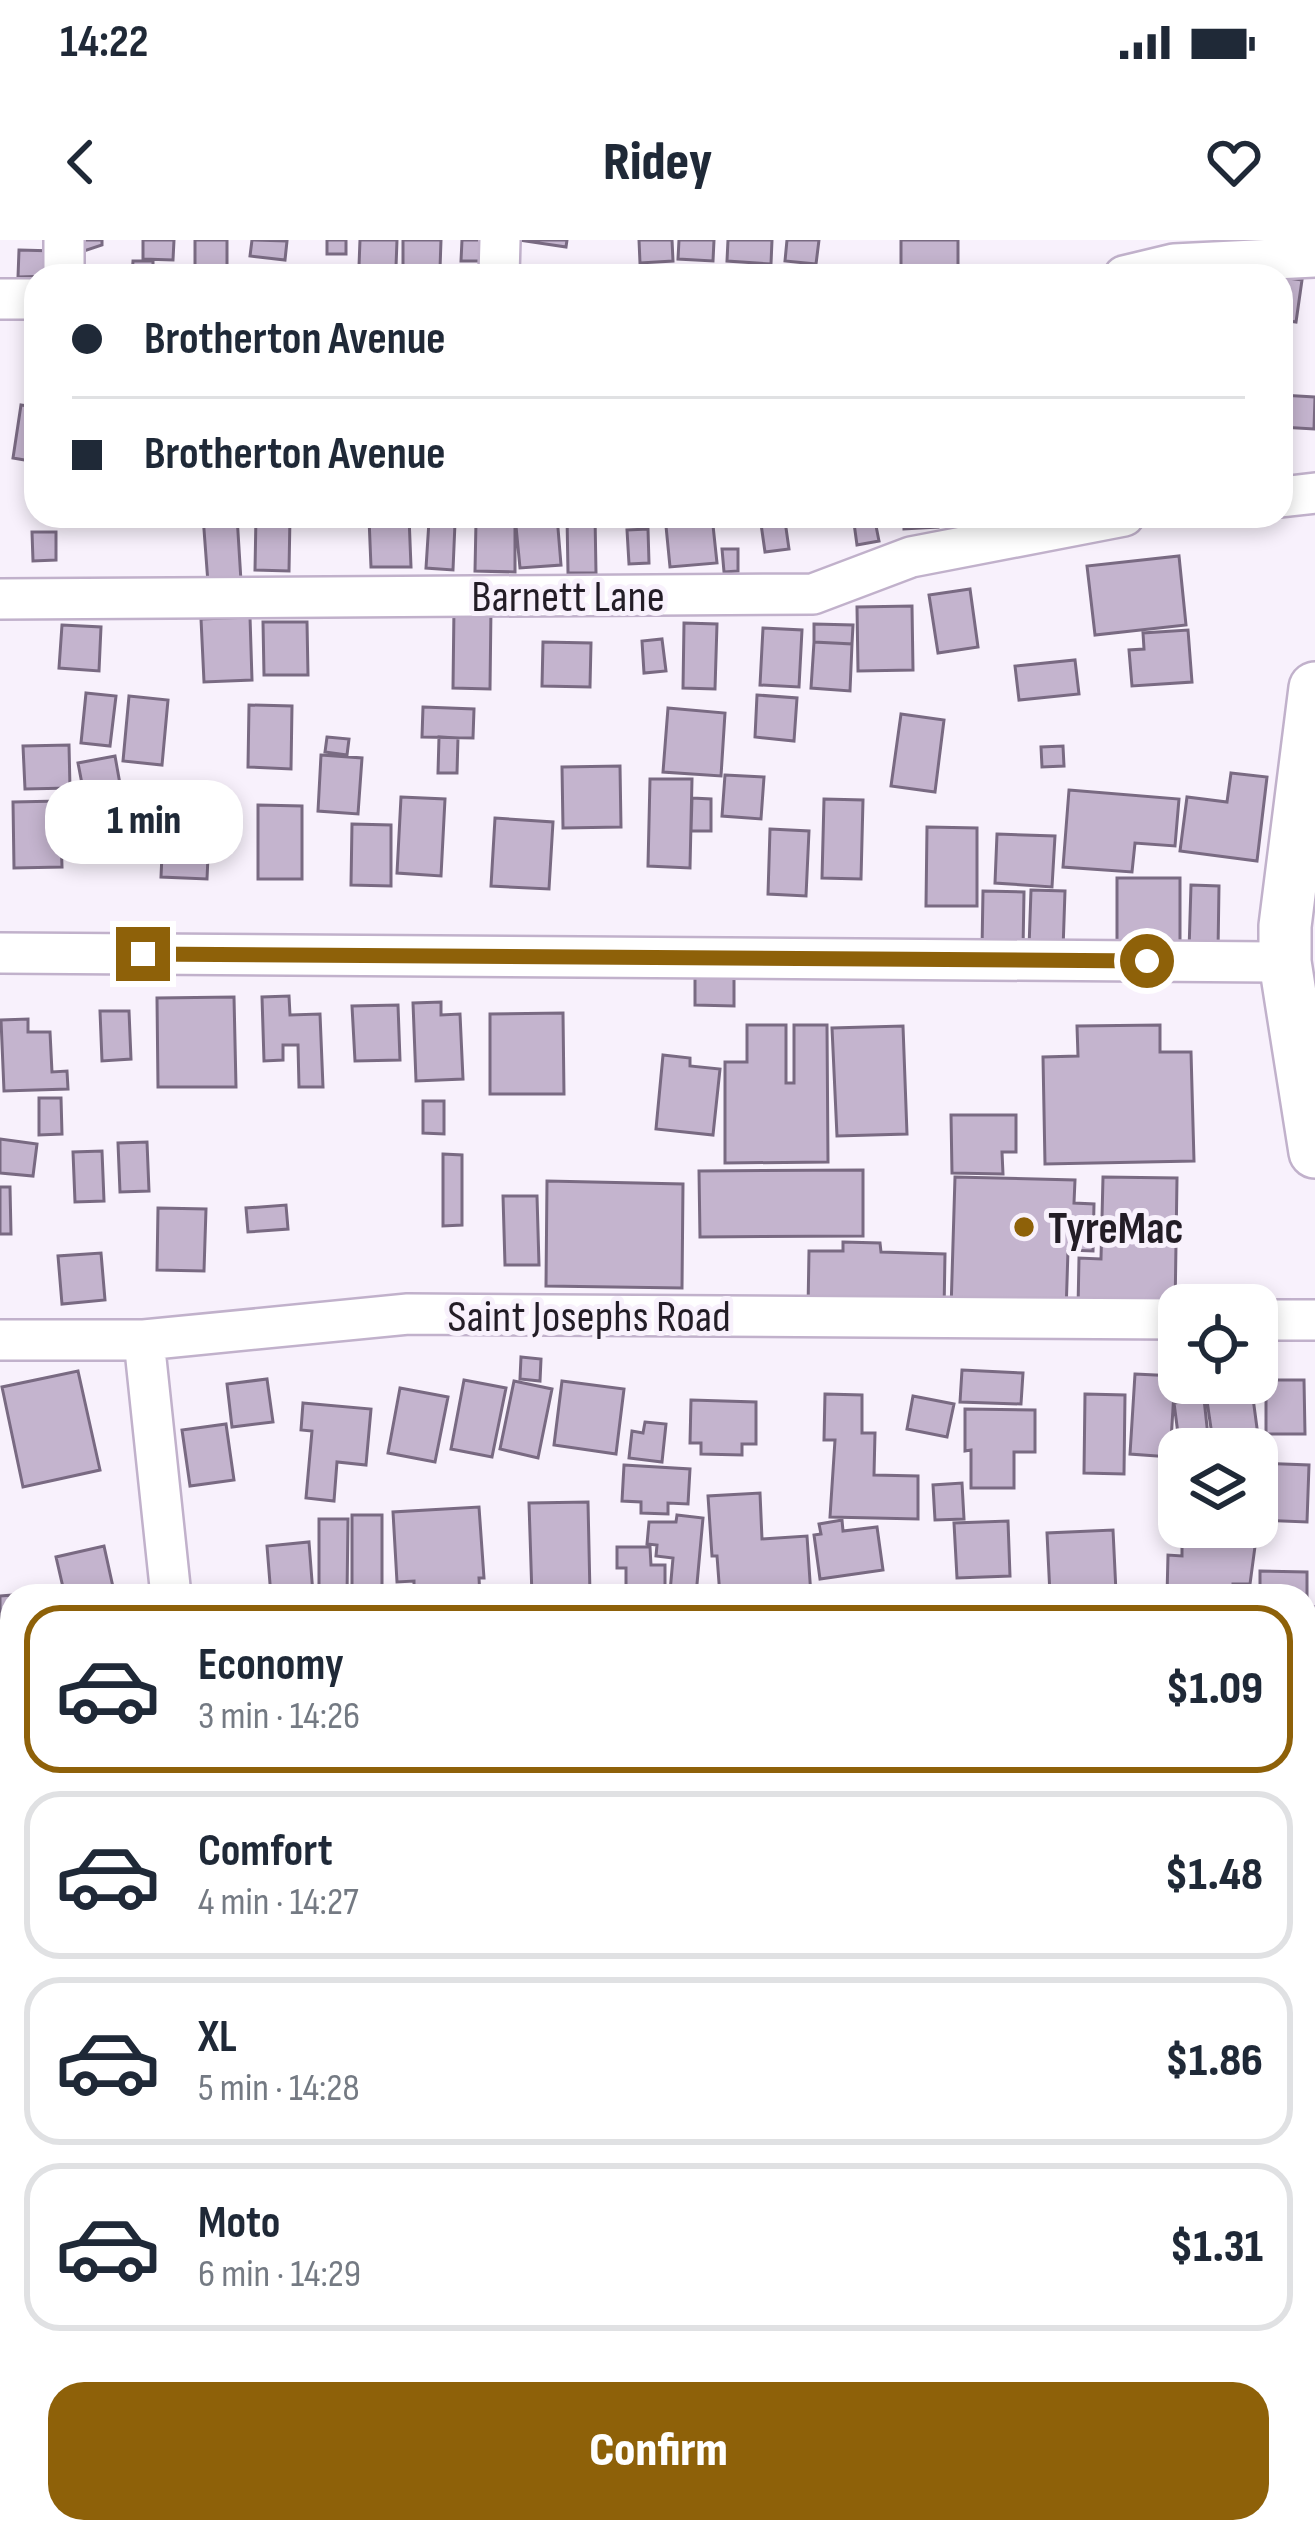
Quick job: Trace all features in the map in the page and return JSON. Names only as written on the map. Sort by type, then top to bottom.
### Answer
[{"type":"main road","points":[[1314,1142],[1285,962],[1302,876],[1315,688]]},
{"type":"street","points":[[1174,264],[1315,257]]},
{"type":"street","name":"Barnett Lane","points":[[0,599],[813,594],[911,557],[1062,528]]},
{"type":"street","points":[[0,952],[1285,962]]},
{"type":"street","name":"Saint Josephs Road","points":[[0,1340],[144,1340],[408,1314],[1158,1319]]},
{"type":"street","points":[[1278,1320],[1315,1320]]},
{"type":"street","points":[[144,1340],[170,1584]]},
{"type":"building","points":[[84,240],[102,240],[102,245],[84,251]]},
{"type":"building","points":[[143,240],[174,240],[173,260],[143,259]]},
{"type":"building","points":[[195,240],[227,240],[227,264],[195,264]]},
{"type":"building","points":[[252,240],[287,241],[285,260],[250,256]]},
{"type":"building","points":[[327,240],[346,240],[346,254],[327,254]]},
{"type":"building","points":[[360,240],[397,240],[396,264],[359,264]]},
{"type":"building","points":[[403,240],[441,240],[440,264],[403,264]]},
{"type":"building","points":[[462,240],[484,240],[483,261],[461,261]]},
{"type":"building","points":[[519,240],[567,240],[566,247]]},
{"type":"building","points":[[639,240],[672,240],[673,261],[640,263]]},
{"type":"building","points":[[679,240],[714,240],[713,261],[678,259]]},
{"type":"building","points":[[728,240],[772,240],[771,264],[727,261]]},
{"type":"building","points":[[787,240],[819,240],[816,264],[785,261]]},
{"type":"building","points":[[901,240],[958,240],[958,264],[901,264]]},
{"type":"building","points":[[19,250],[55,251],[54,264],[24,264],[24,277],[18,277]]},
{"type":"building","points":[[1293,279],[1302,280],[1293,322]]},
{"type":"building","points":[[1293,396],[1315,397],[1314,429],[1293,428]]},
{"type":"building","points":[[21,405],[24,405],[24,460],[13,458]]},
{"type":"building","points":[[204,528],[238,528],[241,581],[208,583]]},
{"type":"building","points":[[256,528],[290,528],[289,571],[255,570]]},
{"type":"building","points":[[369,528],[409,528],[411,567],[371,567]]},
{"type":"building","points":[[429,528],[455,528],[453,570],[426,568]]},
{"type":"building","points":[[476,528],[515,528],[515,572],[475,571]]},
{"type":"building","points":[[516,528],[558,528],[561,565],[520,568]]},
{"type":"building","points":[[567,528],[595,528],[596,573],[568,573]]},
{"type":"building","points":[[666,528],[713,528],[717,563],[670,567]]},
{"type":"building","points":[[762,528],[786,528],[789,549],[765,552]]},
{"type":"building","points":[[855,528],[876,528],[879,541],[857,545]]},
{"type":"building","points":[[648,529],[649,563],[629,564],[627,530]]},
{"type":"building","points":[[32,532],[56,532],[56,560],[33,561]]},
{"type":"building","points":[[722,549],[738,549],[738,571],[724,572]]},
{"type":"building","points":[[1179,556],[1186,625],[1095,635],[1087,566]]},
{"type":"building","points":[[970,589],[978,647],[938,653],[929,595]]},
{"type":"building","points":[[912,606],[913,670],[858,671],[857,607]]},
{"type":"building","points":[[454,607],[491,608],[490,689],[453,688]]},
{"type":"building","points":[[250,617],[252,680],[204,682],[201,619]]},
{"type":"building","points":[[263,622],[307,622],[308,675],[264,675]]},
{"type":"building","points":[[684,623],[717,624],[715,689],[683,688]]},
{"type":"building","points":[[814,624],[853,625],[852,644],[814,642]]},
{"type":"building","points":[[62,625],[101,627],[99,671],[59,668]]},
{"type":"building","points":[[763,628],[802,630],[799,687],[760,685]]},
{"type":"building","points":[[1188,630],[1192,682],[1132,686],[1129,650],[1144,649],[1143,633]]},
{"type":"building","points":[[662,639],[666,671],[644,673],[642,641]]},
{"type":"building","points":[[543,642],[591,643],[590,687],[542,686]]},
{"type":"building","points":[[814,642],[852,644],[850,691],[811,688]]},
{"type":"building","points":[[1075,660],[1079,694],[1019,700],[1015,666]]},
{"type":"building","points":[[86,693],[116,696],[110,746],[81,743]]},
{"type":"building","points":[[757,695],[797,698],[794,741],[755,737]]},
{"type":"building","points":[[129,696],[168,700],[162,765],[123,761]]},
{"type":"building","points":[[249,705],[292,706],[291,769],[248,767]]},
{"type":"building","points":[[423,707],[474,709],[473,738],[422,737]]},
{"type":"building","points":[[668,708],[725,713],[721,776],[663,772]]},
{"type":"building","points":[[901,714],[944,720],[935,792],[891,786]]},
{"type":"building","points":[[327,737],[349,739],[347,755],[325,752]]},
{"type":"building","points":[[439,737],[458,738],[457,773],[438,773]]},
{"type":"building","points":[[69,745],[70,788],[25,789],[23,746]]},
{"type":"building","points":[[1063,746],[1064,766],[1042,767],[1041,747]]},
{"type":"building","points":[[321,755],[362,758],[358,814],[318,811]]},
{"type":"building","points":[[115,756],[128,829],[92,836],[78,763]]},
{"type":"building","points":[[620,766],[621,827],[563,828],[562,767]]},
{"type":"building","points":[[1231,773],[1267,777],[1257,861],[1180,851],[1187,797],[1227,802]]},
{"type":"building","points":[[725,775],[764,777],[761,819],[722,816]]},
{"type":"building","points":[[650,779],[692,779],[690,868],[648,866]]},
{"type":"building","points":[[165,787],[211,789],[207,879],[161,877]]},
{"type":"building","points":[[1069,790],[1179,799],[1175,846],[1135,843],[1132,872],[1063,867]]},
{"type":"building","points":[[401,797],[445,799],[441,876],[397,873]]},
{"type":"building","points":[[692,798],[711,799],[711,831],[691,831]]},
{"type":"building","points":[[824,799],[863,800],[861,879],[822,878]]},
{"type":"building","points":[[60,801],[62,867],[14,868],[13,802]]},
{"type":"building","points":[[258,805],[302,806],[302,879],[258,879]]},
{"type":"building","points":[[495,818],[553,822],[549,889],[491,886]]},
{"type":"building","points":[[352,824],[391,825],[391,886],[351,885]]},
{"type":"building","points":[[927,827],[977,828],[977,906],[926,906]]},
{"type":"building","points":[[770,829],[809,831],[806,896],[768,894]]},
{"type":"building","points":[[997,834],[1055,836],[1052,887],[995,883]]},
{"type":"building","points":[[1117,878],[1180,878],[1180,955],[1117,955]]},
{"type":"building","points":[[1191,885],[1219,886],[1218,952],[1189,951]]},
{"type":"building","points":[[1031,890],[1065,891],[1063,950],[1029,948]]},
{"type":"building","points":[[983,891],[1024,892],[1023,950],[982,949]]},
{"type":"building","points":[[695,970],[734,971],[734,1006],[695,1005]]},
{"type":"building","points":[[289,996],[290,1015],[320,1014],[323,1087],[299,1087],[298,1045],[283,1045],[283,1060],[264,1061],[262,997]]},
{"type":"building","points":[[234,997],[236,1087],[158,1087],[157,998]]},
{"type":"building","points":[[441,1002],[441,1015],[460,1014],[463,1079],[416,1081],[413,1003]]},
{"type":"building","points":[[398,1005],[400,1060],[355,1061],[352,1006]]},
{"type":"building","points":[[100,1011],[129,1011],[131,1059],[102,1061]]},
{"type":"building","points":[[563,1013],[564,1094],[490,1094],[490,1014]]},
{"type":"building","points":[[28,1019],[28,1032],[50,1032],[52,1072],[67,1071],[68,1089],[4,1091],[1,1020]]},
{"type":"building","points":[[747,1025],[786,1025],[786,1083],[794,1083],[794,1025],[827,1025],[828,1162],[725,1163],[725,1062],[747,1062]]},
{"type":"building","points":[[1160,1025],[1160,1052],[1191,1052],[1194,1161],[1045,1164],[1043,1057],[1078,1056],[1077,1026]]},
{"type":"building","points":[[903,1026],[907,1134],[837,1136],[832,1028]]},
{"type":"building","points":[[663,1055],[690,1058],[690,1066],[720,1069],[713,1135],[656,1129]]},
{"type":"building","points":[[39,1098],[61,1098],[62,1134],[39,1135]]},
{"type":"building","points":[[423,1101],[444,1101],[444,1134],[423,1133]]},
{"type":"building","points":[[951,1115],[1016,1115],[1016,1152],[1002,1152],[1003,1174],[952,1173]]},
{"type":"building","points":[[0,1139],[37,1144],[33,1176],[0,1173]]},
{"type":"building","points":[[147,1142],[149,1191],[120,1192],[118,1143]]},
{"type":"building","points":[[102,1151],[104,1201],[75,1202],[73,1152]]},
{"type":"building","points":[[443,1154],[462,1155],[462,1225],[443,1226]]},
{"type":"building","points":[[863,1170],[863,1236],[700,1237],[699,1171]]},
{"type":"building","name":"TyreMac","points":[[955,1177],[1075,1180],[1074,1203],[1094,1204],[1093,1251],[1068,1250],[1066,1313],[951,1310]]},
{"type":"building","points":[[1103,1177],[1177,1178],[1175,1284],[1158,1284],[1158,1310],[1078,1308],[1079,1258],[1101,1259]]},
{"type":"building","points":[[547,1181],[683,1184],[682,1288],[546,1286]]},
{"type":"building","points":[[0,1187],[10,1187],[11,1234],[0,1234]]},
{"type":"building","points":[[503,1196],[537,1196],[539,1265],[505,1265]]},
{"type":"building","points":[[286,1205],[288,1229],[248,1232],[246,1208]]},
{"type":"building","points":[[158,1208],[206,1209],[204,1271],[157,1270]]},
{"type":"building","points":[[843,1242],[880,1243],[881,1252],[945,1254],[944,1312],[808,1309],[809,1251],[843,1251]]},
{"type":"building","points":[[101,1253],[105,1300],[62,1304],[58,1256]]},
{"type":"building","points":[[521,1357],[541,1359],[540,1381],[520,1379]]},
{"type":"building","points":[[962,1370],[1023,1373],[1021,1404],[960,1402]]},
{"type":"building","points":[[78,1371],[100,1470],[23,1487],[2,1387]]},
{"type":"building","points":[[1135,1374],[1158,1375],[1158,1404],[1173,1404],[1172,1428],[1158,1428],[1158,1456],[1130,1454]]},
{"type":"building","points":[[267,1379],[273,1422],[232,1427],[227,1384]]},
{"type":"building","points":[[464,1380],[506,1388],[492,1457],[451,1449]]},
{"type":"building","points":[[1278,1380],[1304,1380],[1305,1434],[1278,1434],[1278,1428],[1266,1428],[1266,1404],[1278,1404]]},
{"type":"building","points":[[514,1381],[552,1389],[538,1458],[500,1449]]},
{"type":"building","points":[[562,1381],[624,1389],[616,1454],[554,1445]]},
{"type":"building","points":[[400,1388],[448,1397],[435,1462],[388,1453]]},
{"type":"building","points":[[825,1394],[862,1395],[862,1433],[875,1433],[874,1475],[918,1476],[918,1519],[830,1517],[835,1440],[824,1440]]},
{"type":"building","points":[[1085,1394],[1125,1395],[1124,1474],[1084,1473]]},
{"type":"building","points":[[913,1396],[954,1404],[947,1437],[907,1429]]},
{"type":"building","points":[[691,1400],[756,1402],[756,1444],[742,1444],[742,1455],[701,1454],[701,1443],[690,1443]]},
{"type":"building","points":[[303,1403],[371,1409],[366,1465],[337,1462],[334,1501],[306,1498],[312,1431],[301,1430]]},
{"type":"building","points":[[1174,1404],[1205,1404],[1207,1428],[1177,1428]]},
{"type":"building","points":[[1207,1404],[1254,1404],[1257,1428],[1211,1428]]},
{"type":"building","points":[[965,1409],[1035,1410],[1035,1452],[1014,1452],[1014,1488],[971,1488]]},
{"type":"building","points":[[645,1422],[666,1424],[662,1462],[629,1458],[632,1431],[643,1433]]},
{"type":"building","points":[[226,1424],[234,1480],[190,1486],[182,1430]]},
{"type":"building","points":[[1278,1464],[1309,1465],[1307,1522],[1278,1521]]},
{"type":"building","points":[[624,1465],[690,1469],[688,1504],[668,1503],[668,1514],[641,1513],[641,1502],[622,1501]]},
{"type":"building","points":[[962,1483],[964,1519],[935,1520],[933,1485]]},
{"type":"building","points":[[760,1493],[762,1539],[807,1536],[810,1584],[719,1584],[708,1496]]},
{"type":"building","points":[[588,1502],[590,1584],[532,1584],[529,1503]]},
{"type":"building","points":[[479,1507],[484,1578],[479,1578],[479,1584],[397,1582],[393,1512]]},
{"type":"building","points":[[352,1515],[382,1515],[382,1584],[352,1584]]},
{"type":"building","points":[[677,1515],[703,1518],[697,1584],[671,1584],[673,1558],[656,1556],[657,1545],[647,1544],[649,1522],[676,1522]]},
{"type":"building","points":[[319,1519],[348,1519],[347,1584],[319,1584]]},
{"type":"building","points":[[842,1520],[843,1531],[877,1527],[883,1570],[820,1579],[814,1535],[821,1534],[819,1524]]},
{"type":"building","points":[[1008,1521],[1010,1576],[957,1578],[954,1523]]},
{"type":"building","points":[[1113,1530],[1116,1584],[1049,1584],[1047,1533]]},
{"type":"building","points":[[309,1542],[312,1584],[270,1584],[267,1546]]},
{"type":"building","points":[[104,1546],[112,1584],[62,1584],[56,1557]]},
{"type":"building","points":[[617,1547],[650,1547],[651,1565],[665,1565],[665,1584],[626,1584],[626,1568],[617,1568]]},
{"type":"building","points":[[1182,1548],[1255,1548],[1250,1584],[1167,1584],[1168,1555],[1182,1556]]},
{"type":"building","points":[[1260,1571],[1307,1572],[1307,1584],[1260,1584]]},
{"type":"place","name":"TyreMac","points":[[1024,1227]]},
{"type":"route","points":[[143,954],[1147,961]]}]
